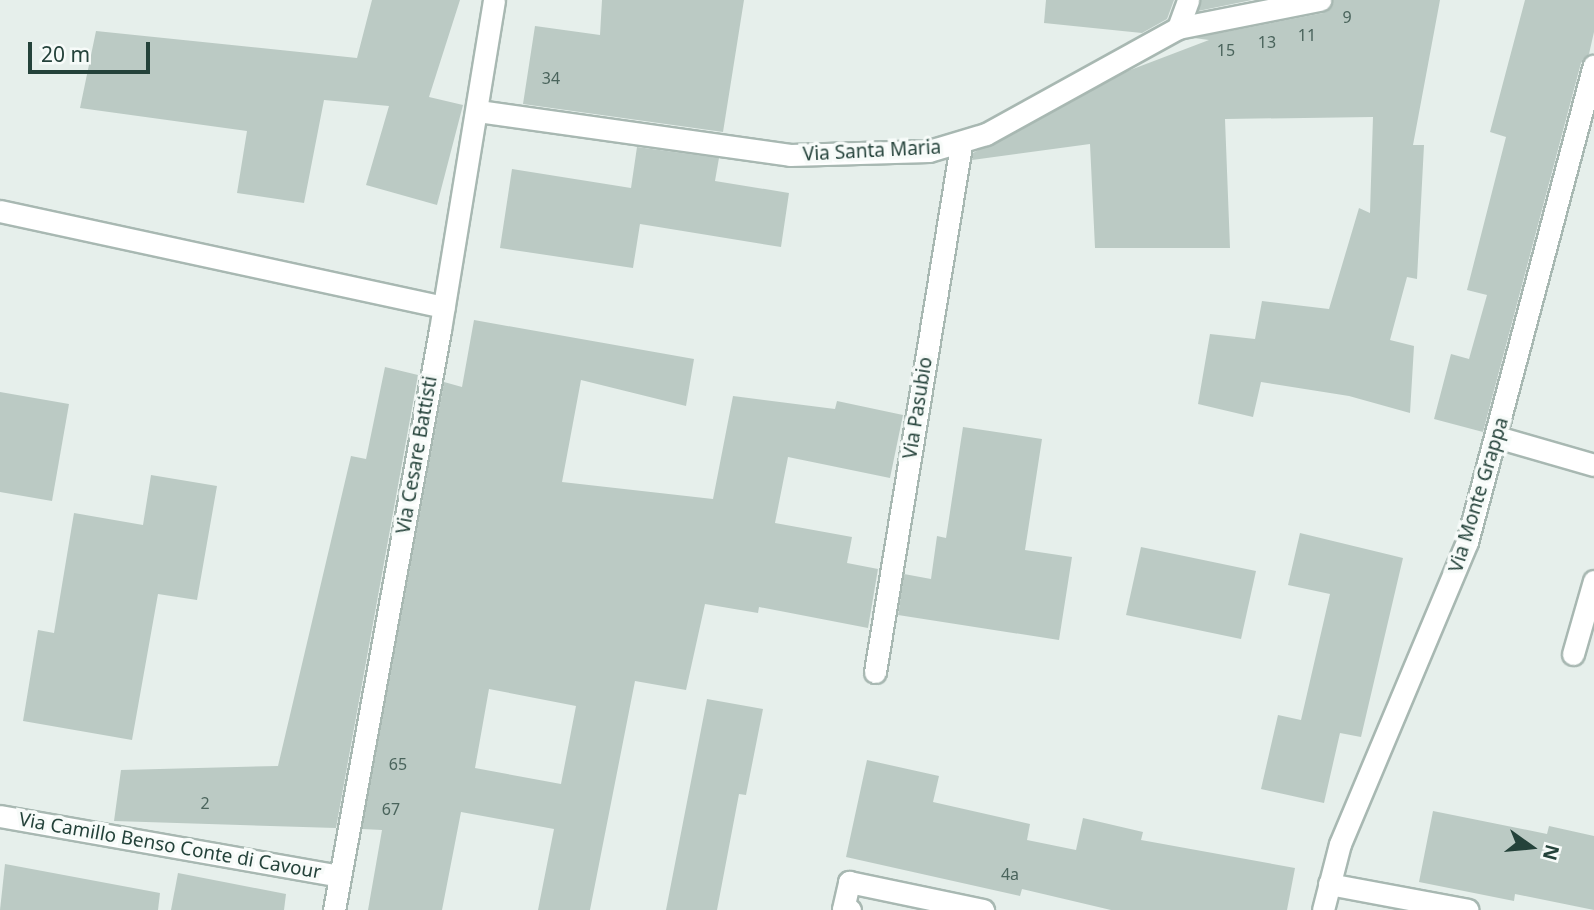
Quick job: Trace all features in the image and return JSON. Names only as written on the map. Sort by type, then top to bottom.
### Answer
[{"type":"street","name":"Via Cesare Battisti","points":[[334,910],[444,307],[454,225],[478,111],[494,0]]},
{"type":"street","points":[[1178,28],[1188,0]]},
{"type":"street","name":"Via Santa Maria","points":[[478,111],[790,155],[916,152],[961,145],[1178,28],[1320,0]]},
{"type":"street","name":"Via Monte Grappa","points":[[1324,910],[1329,884],[1353,810],[1461,560],[1497,437],[1594,66]]},
{"type":"street","name":"Via Pasubio","points":[[875,672],[961,145]]},
{"type":"street","points":[[0,211],[444,307]]},
{"type":"street","points":[[1497,437],[1594,465]]},
{"type":"street","points":[[1573,654],[1594,581]]},
{"type":"street","name":"Via Camillo Benso Conte di Cavour","points":[[0,816],[340,876]]},
{"type":"street","points":[[850,910],[843,909],[849,882],[982,910]]},
{"type":"street","points":[[1329,884],[1468,910]]},
{"type":"building","points":[[372,0],[460,0],[429,97],[463,105],[437,205],[366,185],[389,106],[324,100],[304,203],[237,193],[247,131],[80,108],[96,31],[357,58]]},
{"type":"building","points":[[602,0],[744,0],[723,132],[523,104],[535,26],[600,35]]},
{"type":"building","points":[[1046,0],[1174,0],[1167,19],[1142,33],[1044,23]]},
{"type":"building","points":[[1201,0],[1252,0],[1198,11]]},
{"type":"building","points":[[1333,0],[1440,0],[1413,145],[1424,145],[1417,279],[1407,277],[1390,340],[1414,346],[1410,413],[1349,396],[1261,382],[1253,417],[1198,404],[1210,334],[1255,339],[1262,301],[1329,309],[1359,208],[1370,213],[1373,117],[1225,119],[1230,248],[1095,248],[1090,144],[972,160],[973,153],[1125,72],[1209,40],[1194,38],[1323,13]]},
{"type":"building","points":[[1525,0],[1594,0],[1594,32],[1589,54],[1581,63],[1483,432],[1434,419],[1451,354],[1469,359],[1487,295],[1467,290],[1506,137],[1490,132]]},
{"type":"building","points":[[637,147],[719,158],[715,181],[789,193],[781,247],[640,224],[633,268],[500,248],[512,169],[631,188]]},
{"type":"building","points":[[474,320],[694,359],[686,406],[581,380],[562,482],[713,499],[733,396],[835,409],[837,401],[903,415],[890,478],[788,457],[775,523],[852,537],[847,563],[878,569],[868,628],[759,607],[758,613],[705,604],[686,690],[635,681],[590,910],[538,910],[554,829],[461,812],[442,910],[368,910],[382,830],[362,829],[444,382],[462,387]],"holes":[[[489,689],[576,706],[561,784],[475,768]]]},
{"type":"building","points":[[385,367],[418,375],[336,828],[114,821],[121,770],[278,766],[351,456],[366,459]]},
{"type":"building","points":[[0,392],[69,404],[52,501],[0,492]]},
{"type":"building","points":[[963,427],[1042,439],[1025,550],[1072,557],[1059,640],[898,615],[904,574],[931,579],[937,536],[946,538]]},
{"type":"building","points":[[151,475],[217,486],[197,600],[158,594],[132,740],[23,721],[38,630],[54,633],[74,513],[143,525]]},
{"type":"building","points":[[1300,533],[1403,558],[1361,737],[1340,733],[1324,803],[1261,789],[1278,715],[1301,720],[1330,594],[1288,585]]},
{"type":"building","points":[[1141,547],[1256,571],[1241,639],[1126,615]]},
{"type":"building","points":[[707,699],[763,709],[746,795],[739,794],[717,910],[666,910]]},
{"type":"building","points":[[867,760],[939,776],[933,802],[1030,824],[1027,840],[1076,850],[1083,818],[1143,832],[1141,840],[1295,868],[1287,910],[1111,910],[1022,889],[1020,896],[846,857]]},
{"type":"building","points":[[1433,811],[1547,834],[1549,826],[1594,836],[1594,910],[1515,894],[1514,901],[1419,882]]},
{"type":"building","points":[[5,864],[160,893],[158,910],[0,910]]},
{"type":"building","points":[[178,873],[286,894],[284,910],[171,910]]}]
